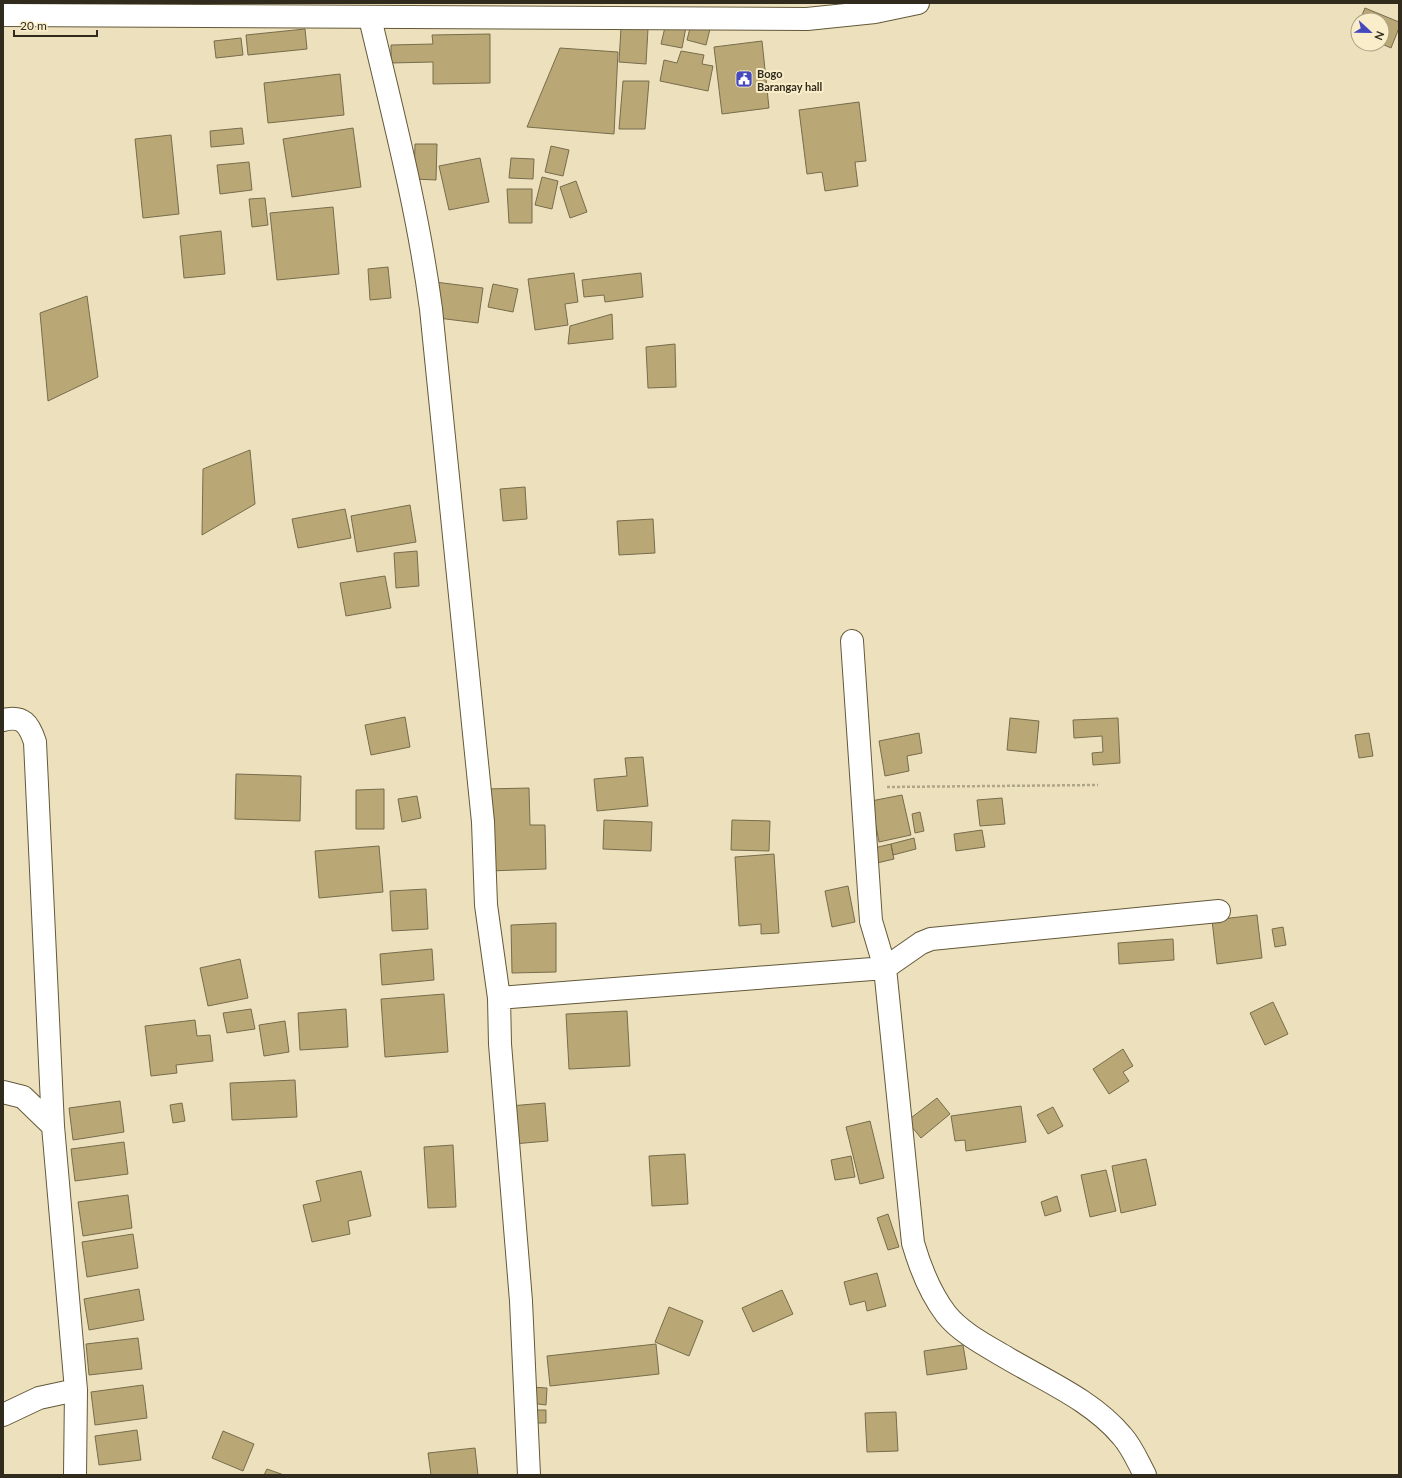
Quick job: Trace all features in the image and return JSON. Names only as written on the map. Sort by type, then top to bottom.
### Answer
[{"type":"street","points":[[3,15],[370,18],[606,16],[807,19],[874,12],[918,3]]},
{"type":"street","points":[[370,18],[413,199],[430,302],[483,822],[486,905],[499,998],[500,1044],[521,1301],[529,1475]]},
{"type":"street","points":[[852,641],[858,757],[862,787],[871,921],[885,968],[913,1243],[920,1266],[946,1314],[964,1331],[998,1353],[1078,1399],[1106,1419],[1123,1436],[1145,1475]]},
{"type":"street","points":[[3,720],[14,717],[22,721],[30,728],[35,742],[53,1126],[76,1390],[75,1475]]},
{"type":"street","points":[[499,998],[885,968],[921,943],[932,939],[1219,911]]},
{"type":"street","points":[[3,1092],[23,1097],[53,1126]]},
{"type":"street","points":[[3,1415],[39,1398],[76,1390]]},
{"type":"path","points":[[862,787],[1098,785]]},
{"type":"building","points":[[1365,8],[1375,12],[1363,12]]},
{"type":"building","points":[[1390,18],[1399,22],[1399,28],[1391,48]]},
{"type":"building","points":[[666,23],[686,27],[682,48],[661,44]]},
{"type":"building","points":[[691,24],[710,29],[706,45],[687,40]]},
{"type":"building","points":[[621,28],[648,29],[646,64],[619,62]]},
{"type":"building","points":[[305,29],[307,49],[248,55],[246,35]]},
{"type":"building","points":[[490,34],[490,83],[433,84],[433,62],[391,63],[391,45],[433,44],[432,35]]},
{"type":"building","points":[[241,38],[243,55],[216,58],[214,41]]},
{"type":"building","points":[[762,41],[769,108],[722,114],[714,47]]},
{"type":"building","points":[[560,48],[618,52],[614,134],[527,127]]},
{"type":"building","points":[[681,51],[704,55],[702,64],[713,66],[708,91],[660,81],[664,60],[677,63]]},
{"type":"building","points":[[340,74],[344,115],[268,123],[264,83]]},
{"type":"building","points":[[623,81],[649,81],[645,129],[619,129]]},
{"type":"building","points":[[859,102],[866,161],[855,162],[858,186],[825,191],[822,172],[807,174],[799,110]]},
{"type":"building","points":[[242,128],[244,144],[211,147],[210,131]]},
{"type":"building","points":[[353,128],[361,187],[292,197],[283,139]]},
{"type":"building","points":[[171,135],[179,214],[143,218],[135,139]]},
{"type":"building","points":[[415,144],[437,144],[436,180],[414,179]]},
{"type":"building","points":[[551,146],[569,150],[563,176],[545,172]]},
{"type":"building","points":[[480,158],[489,202],[449,210],[439,166]]},
{"type":"building","points":[[511,158],[534,159],[533,179],[509,178]]},
{"type":"building","points":[[249,162],[252,190],[220,194],[217,165]]},
{"type":"building","points":[[542,177],[558,181],[552,209],[535,205]]},
{"type":"building","points":[[576,181],[587,212],[570,218],[560,187]]},
{"type":"building","points":[[507,189],[532,189],[532,223],[509,223]]},
{"type":"building","points":[[265,198],[268,225],[252,227],[249,199]]},
{"type":"building","points":[[333,207],[339,274],[277,280],[270,213]]},
{"type":"building","points":[[221,231],[225,274],[184,278],[180,236]]},
{"type":"building","points":[[388,267],[391,298],[370,300],[368,269]]},
{"type":"building","points":[[574,273],[578,302],[565,304],[568,325],[535,330],[528,279]]},
{"type":"building","points":[[641,273],[643,297],[605,302],[604,295],[584,297],[582,280]]},
{"type":"building","points":[[435,282],[483,288],[478,323],[430,317]]},
{"type":"building","points":[[493,284],[518,289],[513,312],[488,307]]},
{"type":"building","points":[[87,296],[98,377],[48,401],[40,313]]},
{"type":"building","points":[[612,314],[613,339],[568,344],[570,326]]},
{"type":"building","points":[[675,344],[676,387],[648,388],[646,347]]},
{"type":"building","points":[[250,450],[255,504],[202,535],[203,469]]},
{"type":"building","points":[[525,487],[527,519],[503,521],[500,489]]},
{"type":"building","points":[[410,505],[416,542],[357,552],[351,516]]},
{"type":"building","points":[[345,509],[351,538],[298,548],[292,519]]},
{"type":"building","points":[[653,519],[655,553],[619,555],[617,521]]},
{"type":"building","points":[[417,551],[419,586],[396,588],[394,553]]},
{"type":"building","points":[[385,576],[391,608],[346,616],[340,583]]},
{"type":"building","points":[[405,717],[410,747],[371,755],[365,725]]},
{"type":"building","points":[[1010,718],[1039,721],[1036,753],[1007,750]]},
{"type":"building","points":[[1118,718],[1120,763],[1093,765],[1092,753],[1103,752],[1102,736],[1074,738],[1073,720]]},
{"type":"building","points":[[919,733],[922,753],[907,756],[909,771],[885,776],[879,741]]},
{"type":"building","points":[[1369,733],[1373,756],[1359,758],[1355,735]]},
{"type":"building","points":[[643,757],[648,806],[597,811],[594,779],[627,776],[625,758]]},
{"type":"building","points":[[236,774],[301,776],[300,821],[235,819]]},
{"type":"building","points":[[529,788],[530,825],[545,825],[546,869],[488,871],[486,789]]},
{"type":"building","points":[[384,789],[384,829],[356,829],[356,790]]},
{"type":"building","points":[[902,795],[911,835],[879,842],[871,801]]},
{"type":"building","points":[[417,796],[421,818],[402,822],[398,799]]},
{"type":"building","points":[[1002,798],[1005,824],[980,826],[977,800]]},
{"type":"building","points":[[920,812],[924,831],[915,833],[912,814]]},
{"type":"building","points":[[604,820],[652,822],[651,851],[603,849]]},
{"type":"building","points":[[732,820],[770,821],[769,851],[731,850]]},
{"type":"building","points":[[982,830],[985,847],[956,851],[954,834]]},
{"type":"building","points":[[914,838],[916,849],[893,855],[891,844]]},
{"type":"building","points":[[891,844],[894,859],[877,863],[874,848]]},
{"type":"building","points":[[379,846],[383,892],[319,898],[315,851]]},
{"type":"building","points":[[774,854],[779,933],[761,934],[761,924],[739,926],[735,857]]},
{"type":"building","points":[[848,886],[855,922],[832,927],[825,891]]},
{"type":"building","points":[[426,889],[428,929],[392,931],[390,891]]},
{"type":"building","points":[[1257,915],[1262,958],[1217,964],[1212,920]]},
{"type":"building","points":[[556,923],[556,972],[512,973],[511,925]]},
{"type":"building","points":[[1283,927],[1286,945],[1275,947],[1272,929]]},
{"type":"building","points":[[1173,939],[1174,960],[1119,964],[1118,943]]},
{"type":"building","points":[[432,949],[434,980],[382,985],[380,954]]},
{"type":"building","points":[[240,959],[248,998],[208,1006],[200,968]]},
{"type":"building","points":[[444,994],[448,1052],[385,1057],[381,999]]},
{"type":"building","points":[[1273,1002],[1288,1034],[1265,1045],[1250,1013]]},
{"type":"building","points":[[251,1009],[255,1029],[227,1033],[223,1013]]},
{"type":"building","points":[[346,1009],[348,1047],[300,1050],[298,1013]]},
{"type":"building","points":[[627,1011],[630,1066],[569,1069],[566,1014]]},
{"type":"building","points":[[195,1020],[197,1036],[210,1035],[213,1061],[176,1065],[177,1073],[151,1076],[145,1026]]},
{"type":"building","points":[[285,1021],[289,1052],[264,1056],[259,1025]]},
{"type":"building","points":[[1123,1049],[1133,1066],[1123,1072],[1129,1081],[1109,1094],[1093,1069]]},
{"type":"building","points":[[295,1080],[297,1117],[232,1120],[230,1083]]},
{"type":"building","points":[[937,1098],[950,1114],[921,1138],[907,1121]]},
{"type":"building","points":[[120,1101],[124,1132],[73,1140],[69,1108]]},
{"type":"building","points":[[182,1103],[185,1121],[173,1123],[170,1105]]},
{"type":"building","points":[[545,1103],[548,1141],[513,1144],[510,1106]]},
{"type":"building","points":[[1021,1106],[1026,1142],[966,1151],[965,1140],[955,1141],[951,1116]]},
{"type":"building","points":[[1053,1107],[1063,1126],[1048,1134],[1037,1115]]},
{"type":"building","points":[[870,1121],[884,1178],[860,1184],[846,1127]]},
{"type":"building","points":[[124,1142],[128,1174],[75,1181],[71,1149]]},
{"type":"building","points":[[453,1145],[456,1207],[428,1208],[424,1147]]},
{"type":"building","points":[[685,1154],[688,1204],[652,1206],[649,1156]]},
{"type":"building","points":[[851,1156],[855,1177],[835,1180],[831,1160]]},
{"type":"building","points":[[1146,1159],[1156,1205],[1121,1213],[1112,1166]]},
{"type":"building","points":[[1106,1170],[1116,1211],[1090,1217],[1081,1175]]},
{"type":"building","points":[[361,1171],[371,1216],[348,1221],[350,1234],[312,1242],[303,1205],[321,1201],[316,1181]]},
{"type":"building","points":[[128,1195],[132,1228],[83,1236],[78,1202]]},
{"type":"building","points":[[1057,1196],[1061,1211],[1045,1216],[1041,1202]]},
{"type":"building","points":[[888,1214],[899,1247],[888,1250],[877,1218]]},
{"type":"building","points":[[133,1234],[138,1268],[87,1277],[82,1242]]},
{"type":"building","points":[[877,1273],[886,1306],[867,1311],[865,1301],[850,1305],[844,1282]]},
{"type":"building","points":[[139,1289],[144,1320],[89,1330],[84,1299]]},
{"type":"building","points":[[782,1290],[793,1314],[753,1332],[742,1308]]},
{"type":"building","points":[[669,1307],[703,1321],[689,1356],[655,1342]]},
{"type":"building","points":[[138,1338],[142,1369],[89,1375],[86,1344]]},
{"type":"building","points":[[656,1344],[659,1374],[550,1386],[547,1356]]},
{"type":"building","points":[[963,1345],[967,1369],[927,1375],[924,1351]]},
{"type":"building","points":[[143,1385],[147,1418],[95,1425],[91,1392]]},
{"type":"building","points":[[531,1387],[547,1388],[546,1405],[530,1403]]},
{"type":"building","points":[[532,1410],[546,1410],[546,1423],[531,1423]]},
{"type":"building","points":[[896,1412],[898,1451],[867,1452],[865,1413]]},
{"type":"building","points":[[137,1430],[141,1460],[99,1465],[95,1436]]},
{"type":"building","points":[[223,1431],[254,1444],[243,1471],[212,1458]]},
{"type":"building","points":[[475,1448],[478,1475],[431,1475],[428,1453]]},
{"type":"building","points":[[267,1469],[284,1475],[264,1475]]},
{"type":"place","name":"Bogo Barangay hall","points":[[744,79]]}]
